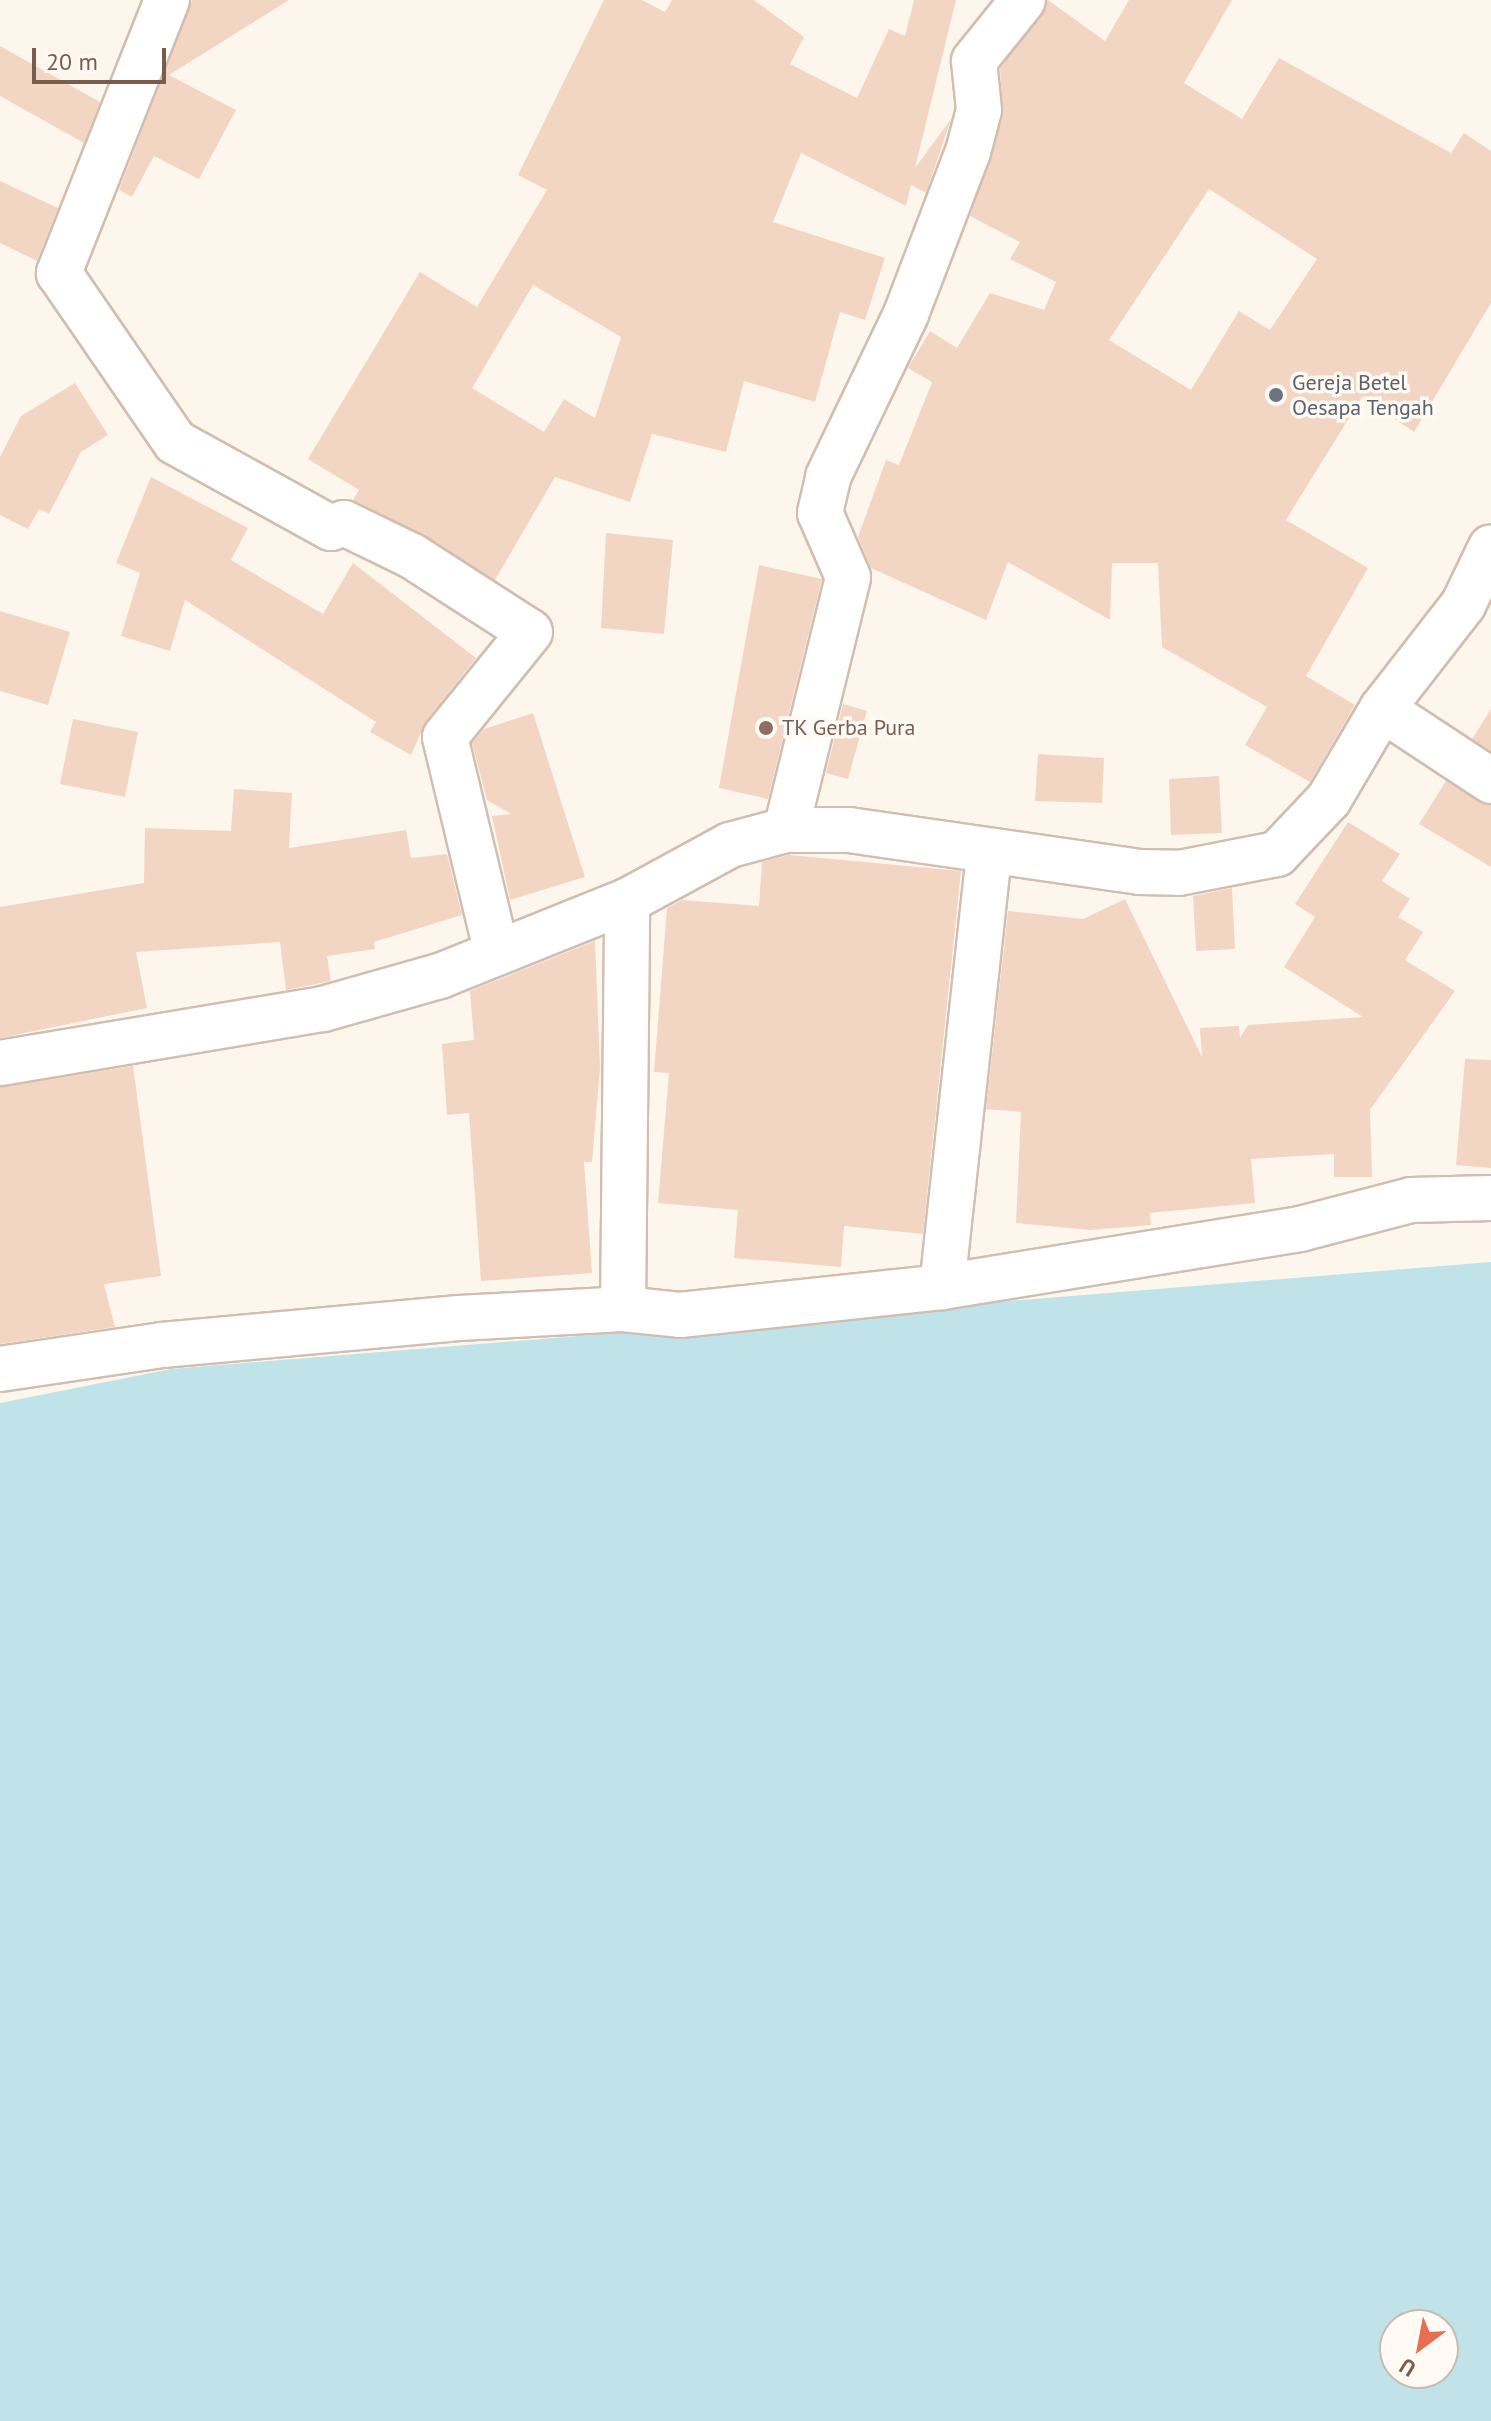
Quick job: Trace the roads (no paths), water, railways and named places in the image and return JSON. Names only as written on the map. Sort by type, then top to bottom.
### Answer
[{"type":"street","points":[[167,0],[59,273],[175,442],[331,528],[344,523],[412,556],[530,632],[445,737],[497,953]]},
{"type":"street","points":[[786,830],[848,577],[820,513],[828,477],[906,314],[968,152],[979,110],[974,61],[1023,0]]},
{"type":"street","points":[[0,1063],[323,1009],[497,953],[627,901],[730,845],[786,830],[849,830],[989,852],[1179,873],[1277,854],[1329,799],[1382,709],[1477,612],[1491,547]]},
{"type":"street","points":[[1382,709],[1491,781]]},
{"type":"street","points":[[942,1287],[989,852]]},
{"type":"street","points":[[623,1309],[627,901]]},
{"type":"street","points":[[0,1369],[162,1345],[623,1309],[680,1315],[942,1287],[1300,1229],[1411,1200],[1491,1198]]},
{"type":"water","points":[[1491,1262],[1491,2421],[0,2421],[0,1403],[171,1369]]},
{"type":"place","name":"Gereja Betel Oesapa Tengah","points":[[1276,395]]},
{"type":"place","name":"TK Gerba Pura","points":[[766,728]]}]
